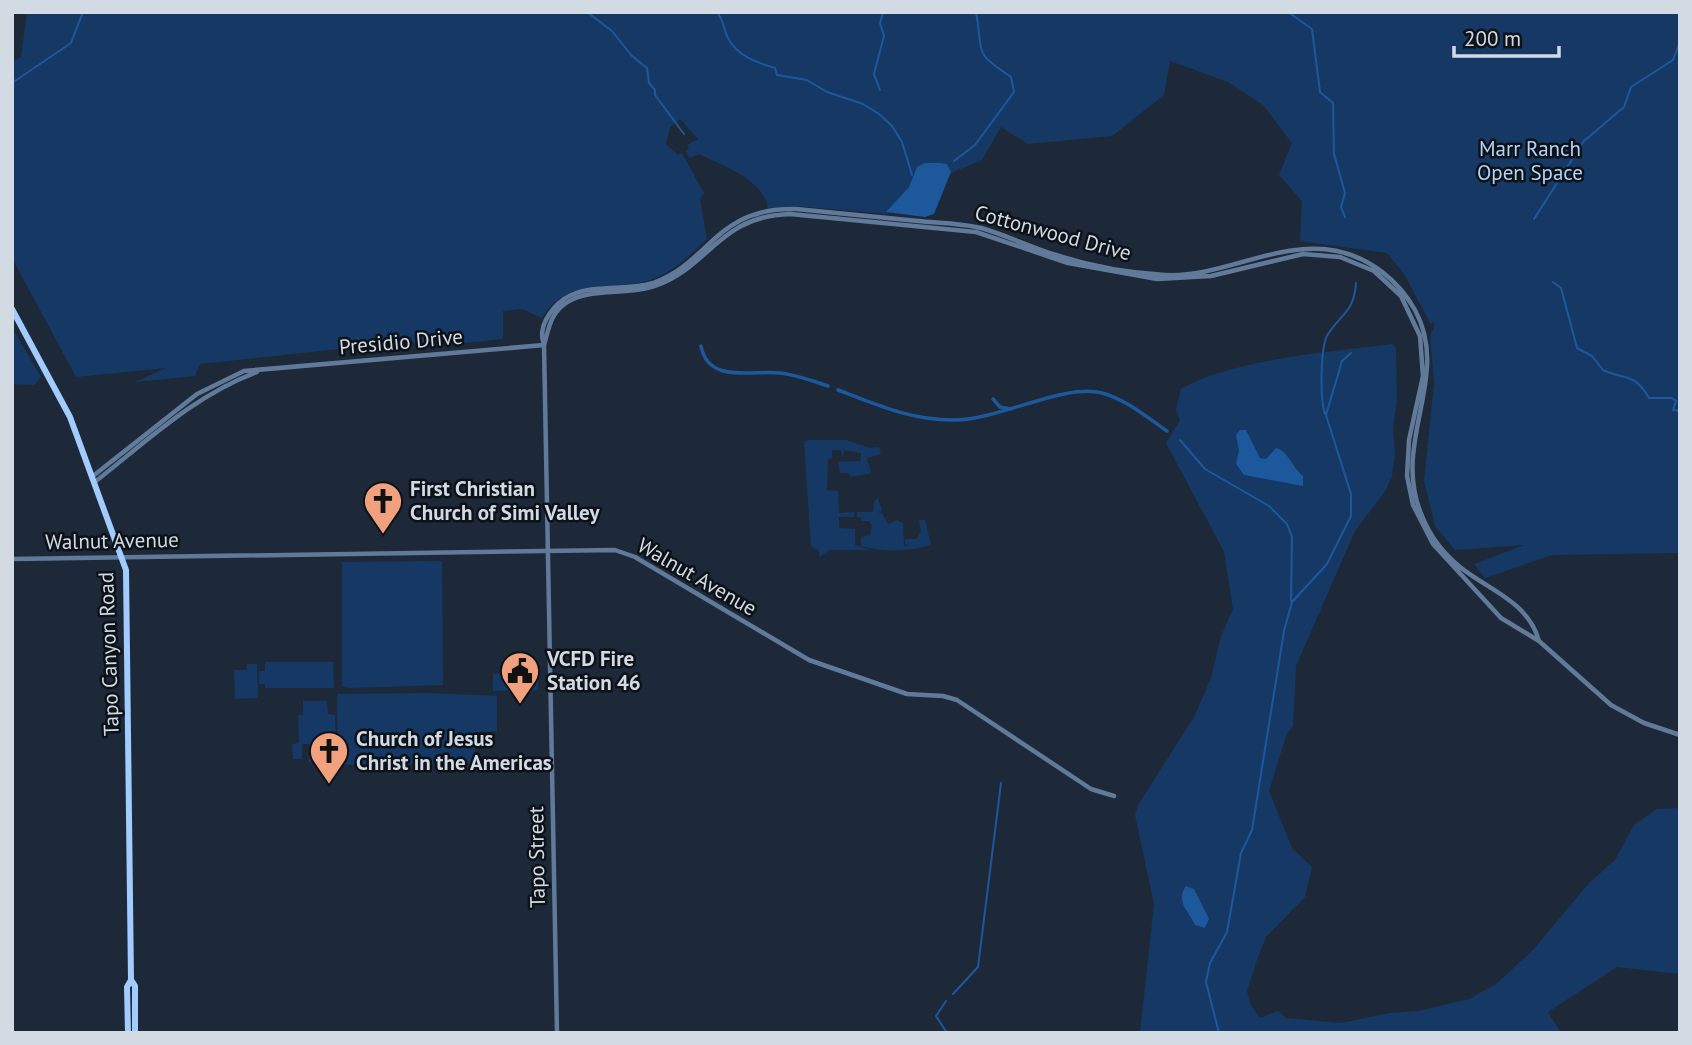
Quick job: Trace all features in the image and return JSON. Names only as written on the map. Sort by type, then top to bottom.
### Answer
[{"type":"main road","name":"Tapo Canyon Road","points":[[12,309],[55,386],[123,557],[128,615],[131,980],[135,986],[135,1033]]},
{"type":"main road","name":"Tapo Canyon Road","points":[[128,1033],[127,986],[131,980]]},
{"type":"street","name":"Cottonwood Drive","points":[[544,345],[541,337],[546,320],[566,298],[585,291],[653,282],[673,272],[730,225],[773,210],[796,209],[969,226],[1072,260],[1163,275],[1203,273],[1297,249],[1344,253],[1369,263],[1392,280],[1409,300],[1424,335],[1427,374],[1410,457],[1415,495],[1428,530],[1459,566],[1517,607],[1532,625],[1539,641]]},
{"type":"street","name":"Cottonwood Drive","points":[[544,345],[551,319],[568,302],[581,296],[641,290],[664,282],[733,229],[777,214],[976,232],[1068,263],[1157,279],[1211,276],[1303,254],[1340,257],[1374,271],[1393,286],[1407,306],[1420,336],[1423,376],[1406,461],[1409,492],[1424,531],[1441,555],[1501,618],[1539,641]]},
{"type":"street","name":"Presidio Drive","points":[[94,479],[200,399],[230,382],[261,371],[544,345]]},
{"type":"street","name":"Tapo Street","points":[[544,345],[557,1033]]},
{"type":"street","name":"Walnut Avenue","points":[[12,559],[603,549],[627,553],[809,660],[907,694],[943,696],[957,700],[1091,789],[1114,796]]},
{"type":"street","points":[[1539,641],[1620,711],[1680,734]]},
{"type":"green space","name":"Marr Ranch Open Space","points":[[27,12],[1680,12],[1680,553],[1552,555],[1485,578],[1474,564],[1524,545],[1455,550],[1435,526],[1424,481],[1434,384],[1430,334],[1435,327],[1433,321],[1431,325],[1404,274],[1387,253],[1300,241],[1302,201],[1279,175],[1292,143],[1263,105],[1228,82],[1170,61],[1164,95],[1112,136],[1028,144],[1001,127],[982,160],[942,177],[913,174],[913,182],[888,214],[796,206],[768,208],[758,189],[741,175],[699,154],[689,158],[687,145],[698,139],[680,119],[670,127],[666,144],[678,155],[682,153],[704,193],[700,198],[707,239],[673,268],[650,280],[577,291],[552,305],[542,318],[522,309],[503,311],[503,339],[445,345],[445,338],[437,339],[437,345],[420,348],[412,341],[200,364],[195,376],[135,382],[166,368],[76,377],[12,258],[12,62],[21,57]]},
{"type":"green space","points":[[12,328],[41,377],[34,385],[12,384]]},
{"type":"green space","points":[[1393,344],[1396,349],[1397,399],[1393,428],[1395,454],[1392,476],[1386,490],[1355,531],[1296,666],[1293,726],[1286,736],[1269,791],[1292,848],[1312,867],[1305,897],[1266,937],[1247,991],[1251,1005],[1260,1018],[1278,1011],[1286,1018],[1341,1023],[1390,1013],[1419,1011],[1469,999],[1496,984],[1533,950],[1589,883],[1615,860],[1634,825],[1657,809],[1680,808],[1680,974],[1617,967],[1548,1012],[1561,1033],[1140,1033],[1154,904],[1135,815],[1138,805],[1194,717],[1211,678],[1221,636],[1233,609],[1224,552],[1166,443],[1180,420],[1176,410],[1181,389],[1202,379],[1254,364]]},
{"type":"green space","points":[[846,440],[870,448],[879,447],[881,454],[867,458],[871,473],[851,477],[848,473],[840,473],[838,462],[861,461],[861,453],[844,450],[843,458],[841,450],[832,450],[832,458],[828,459],[827,490],[838,491],[839,513],[854,512],[854,517],[839,517],[839,528],[855,529],[855,545],[870,550],[829,550],[820,557],[818,550],[811,546],[804,442]]},
{"type":"green space","points":[[878,498],[882,511],[877,512],[882,513],[888,524],[897,520],[903,523],[904,546],[910,545],[905,544],[905,539],[917,539],[921,531],[919,520],[925,520],[931,545],[895,550],[861,546],[861,537],[870,535],[872,526],[869,521],[861,521],[862,517],[857,517],[857,512],[873,512],[874,501]]},
{"type":"green space","points":[[442,561],[443,685],[342,686],[342,562]]},
{"type":"green space","points":[[265,662],[333,662],[334,688],[265,688],[265,684],[259,684],[259,671],[265,671]]},
{"type":"green space","points":[[247,664],[257,664],[258,698],[235,699],[234,670],[247,670]]},
{"type":"green space","points":[[538,673],[538,690],[493,691],[493,674]]},
{"type":"green space","points":[[428,693],[497,696],[497,731],[475,732],[475,763],[338,765],[337,694]]},
{"type":"green space","points":[[303,701],[327,701],[328,714],[335,715],[336,762],[309,762],[309,744],[302,744],[302,759],[293,759],[292,744],[299,743],[298,715],[303,715]]},
{"type":"shaded area","points":[[925,163],[947,164],[951,172],[934,214],[925,217],[886,212],[909,187],[917,167]]},
{"type":"shaded area","points":[[1240,430],[1246,430],[1260,458],[1266,459],[1276,448],[1284,453],[1303,476],[1303,486],[1244,475],[1236,464],[1239,450],[1236,435]]},
{"type":"shaded area","points":[[1186,886],[1194,889],[1209,919],[1205,928],[1195,925],[1182,902]]},
{"type":"waterway","points":[[12,83],[71,43],[83,12]]},
{"type":"waterway","points":[[587,12],[612,31],[631,55],[647,68],[649,83],[655,90],[655,95],[684,134]]},
{"type":"waterway","points":[[717,12],[728,38],[742,54],[775,68],[777,75],[807,80],[827,92],[863,104],[879,114],[892,126],[902,142],[912,175]]},
{"type":"waterway","points":[[880,90],[874,74],[884,36],[880,23],[883,12]]},
{"type":"waterway","points":[[954,161],[975,145],[1014,92],[1011,77],[990,62],[982,51],[976,12]]},
{"type":"waterway","points":[[1288,12],[1312,29],[1320,92],[1333,103],[1334,154],[1345,193],[1341,207],[1345,217]]},
{"type":"waterway","points":[[1534,219],[1584,141],[1624,107],[1631,87],[1673,60],[1680,42]]},
{"type":"waterway","points":[[1553,282],[1561,288],[1577,348],[1592,356],[1603,370],[1633,380],[1649,398],[1672,398],[1676,401],[1673,410],[1680,411]]},
{"type":"waterway","points":[[1325,414],[1322,397],[1325,340],[1350,306],[1356,283]]},
{"type":"waterway","points":[[701,346],[705,358],[712,366],[722,370],[733,373],[780,373],[828,386]]},
{"type":"waterway","points":[[1219,1033],[1206,982],[1210,963],[1227,932],[1241,853],[1252,830],[1284,631],[1292,602],[1327,564],[1351,516],[1351,494],[1326,415],[1342,361],[1351,353]]},
{"type":"waterway","points":[[12,365],[12,390]]},
{"type":"waterway","points":[[838,390],[910,415],[940,420],[973,418],[1051,397],[1087,391],[1102,393],[1128,404],[1167,431]]},
{"type":"waterway","points":[[993,399],[1000,407],[1011,409]]},
{"type":"waterway","points":[[1180,440],[1205,469],[1269,506],[1287,524],[1292,537],[1291,601]]},
{"type":"waterway","points":[[953,994],[978,967],[1001,783]]},
{"type":"waterway","points":[[946,1001],[936,1016],[947,1033]]},
{"type":"place","name":"First Christian Church of Simi Valley","points":[[383,535]]},
{"type":"place","name":"VCFD Fire Station 46","points":[[520,705]]},
{"type":"place","name":"Church of Jesus Christ in the Americas","points":[[329,785]]}]
